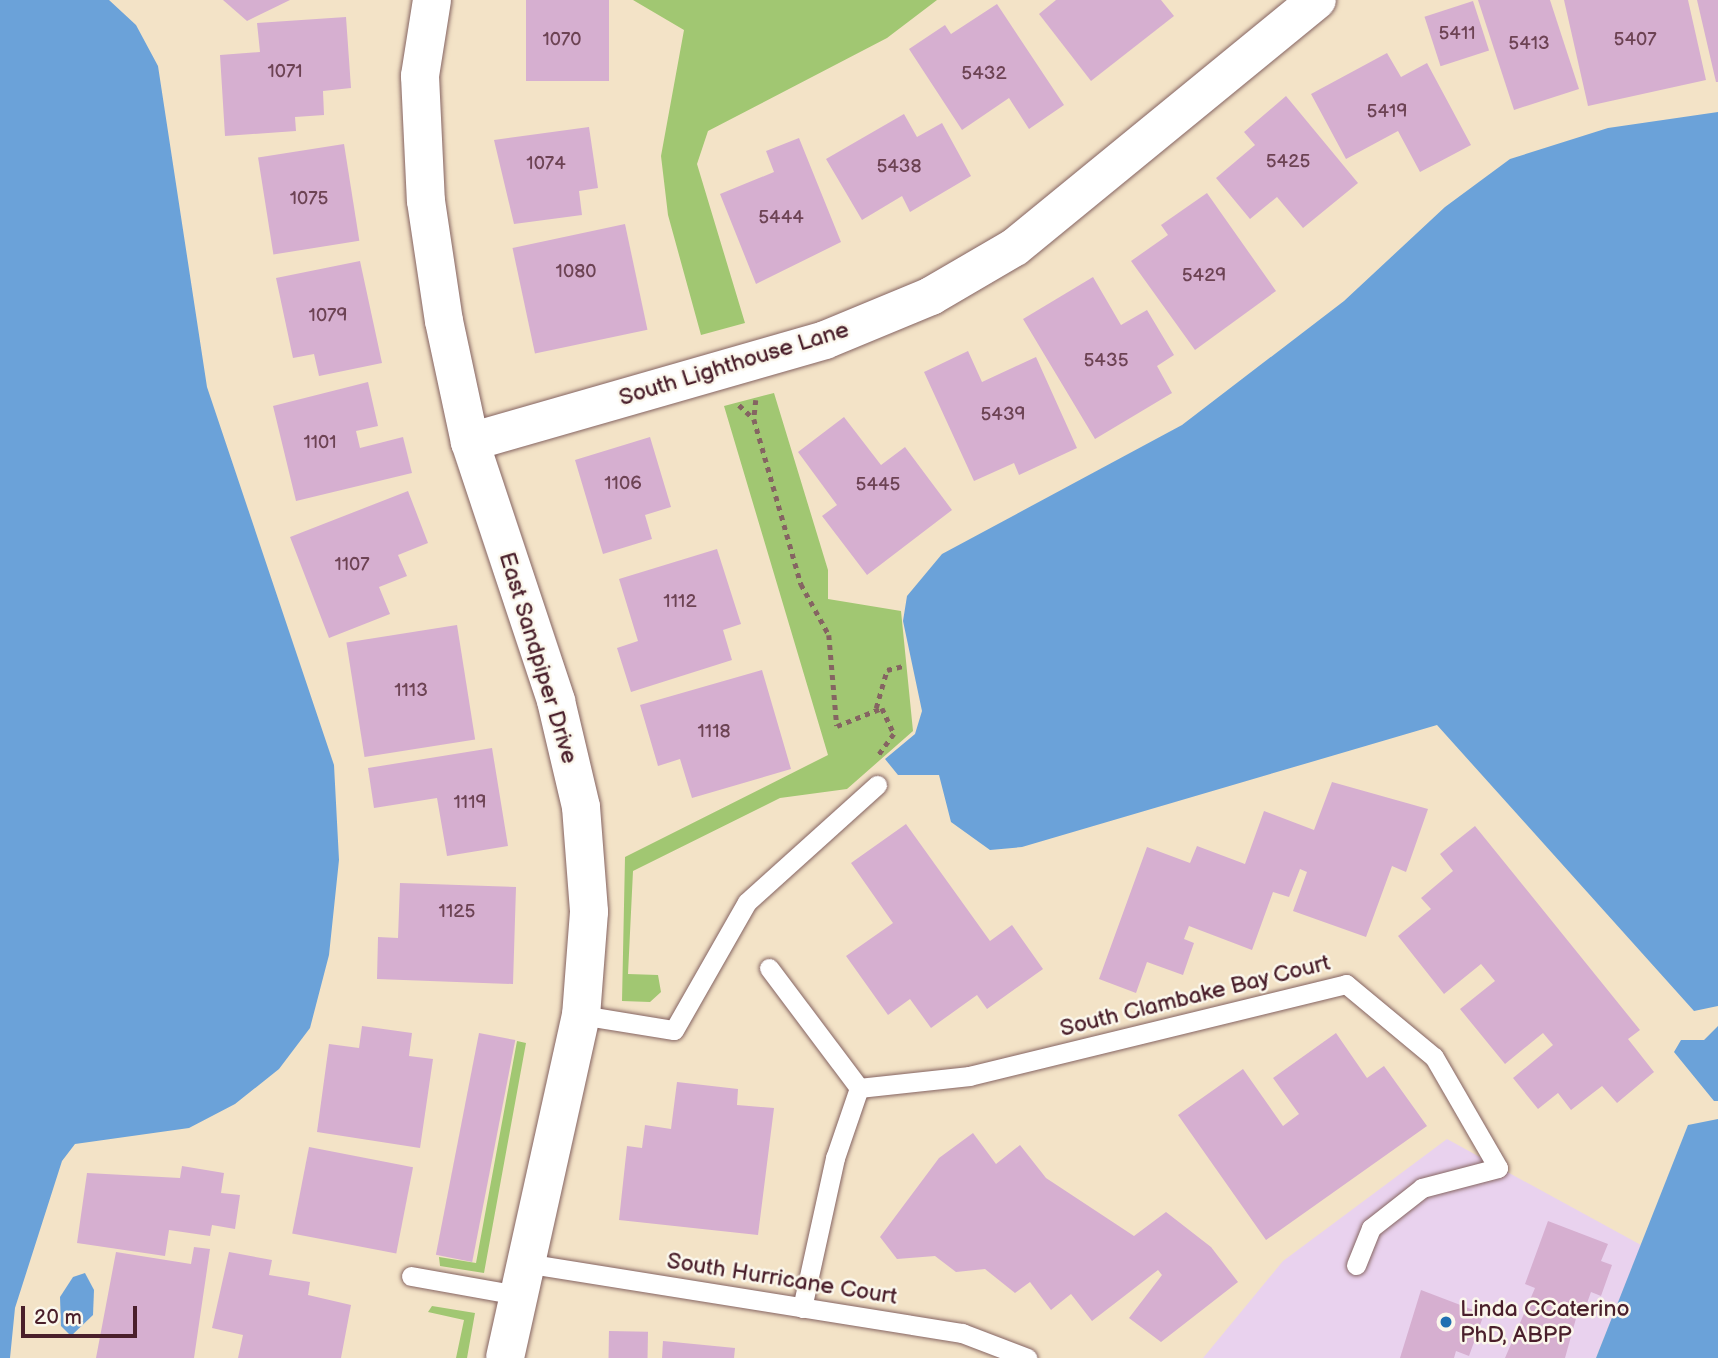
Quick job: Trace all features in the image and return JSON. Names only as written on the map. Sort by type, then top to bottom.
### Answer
[{"type":"street","name":"East Sandpiper Drive","points":[[432,0],[420,76],[426,201],[470,442],[556,701],[581,807],[589,912],[580,1015],[505,1358]]},
{"type":"street","name":"South Lighthouse Lane","points":[[470,442],[825,340],[931,296],[1015,247],[1317,0]]},
{"type":"lane","points":[[580,1015],[674,1030],[747,902],[877,785]]},
{"type":"lane","points":[[769,968],[859,1088],[835,1158],[802,1308]]},
{"type":"lane","name":"South Clambake Bay Court","points":[[859,1088],[969,1076],[1346,984],[1434,1057],[1498,1168],[1422,1188],[1371,1228],[1356,1265]]},
{"type":"lane","name":"South Hurricane Court","points":[[411,1276],[522,1279],[802,1308],[962,1333],[1027,1358]]},
{"type":"path","points":[[753,361],[757,430],[801,584],[829,635],[837,726],[876,708],[887,670],[903,666]]},
{"type":"path","points":[[867,765],[894,734],[889,714],[876,708]]},
{"type":"shaded area","points":[[1447,1139],[1641,1245],[1596,1358],[1203,1358],[1283,1261]]},
{"type":"green space","points":[[633,0],[937,0],[887,38],[708,131],[697,164],[745,323],[701,335],[668,215],[661,156],[684,30]]},
{"type":"green space","points":[[774,393],[828,570],[828,599],[901,611],[913,731],[847,789],[780,798],[633,871],[628,974],[658,975],[661,992],[650,1002],[622,1001],[625,857],[828,755],[724,406]]},
{"type":"green space","points":[[517,1041],[526,1043],[484,1273],[440,1266],[439,1257],[476,1263]]},
{"type":"green space","points":[[432,1306],[475,1313],[467,1358],[456,1358],[464,1320],[428,1312]]},
{"type":"water","points":[[0,0],[109,0],[136,25],[158,66],[207,387],[334,765],[339,860],[329,955],[310,1028],[279,1069],[235,1104],[189,1128],[75,1144],[62,1161],[15,1308],[10,1358],[0,1358]]},
{"type":"water","points":[[1718,112],[1718,1006],[1694,1011],[1437,725],[1022,847],[990,850],[951,822],[939,775],[898,775],[885,759],[915,734],[922,711],[903,621],[907,596],[942,554],[1182,425],[1344,301],[1445,207],[1510,159],[1608,128]]},
{"type":"water","points":[[1718,1026],[1718,1101],[1714,1101],[1674,1052],[1681,1040],[1704,1040]]},
{"type":"water","points":[[1718,1119],[1718,1358],[1596,1358],[1688,1125]]},
{"type":"water","points":[[85,1273],[94,1290],[93,1315],[71,1336],[61,1326],[60,1297],[73,1277]]},
{"type":"building","points":[[223,0],[290,0],[247,21]]},
{"type":"building","points":[[526,0],[609,0],[609,81],[526,81]]},
{"type":"building","points":[[1056,0],[1161,0],[1174,16],[1091,81],[1039,14]]},
{"type":"building","points":[[1478,0],[1550,0],[1579,89],[1514,110]]},
{"type":"building","points":[[1564,0],[1688,0],[1706,80],[1588,106]]},
{"type":"building","points":[[1697,0],[1718,0],[1718,82],[1716,82]]},
{"type":"building","points":[[1473,1],[1489,50],[1441,66],[1424,17]]},
{"type":"building","points":[[997,4],[1064,105],[1029,129],[1009,98],[962,130],[909,49],[945,25],[951,34]]},
{"type":"building","points":[[346,17],[351,88],[323,91],[324,115],[295,117],[296,131],[225,136],[220,55],[260,52],[257,23]]},
{"type":"building","points":[[1387,53],[1401,77],[1427,63],[1471,145],[1420,172],[1398,131],[1346,159],[1311,94]]},
{"type":"building","points":[[1286,96],[1358,183],[1303,228],[1277,197],[1250,219],[1216,178],[1255,145],[1244,132]]},
{"type":"building","points":[[904,114],[917,137],[942,123],[971,176],[910,212],[902,196],[862,220],[826,159]]},
{"type":"building","points":[[589,127],[598,188],[579,191],[582,215],[514,224],[494,140]]},
{"type":"building","points":[[799,138],[841,242],[756,284],[720,194],[774,172],[766,151]]},
{"type":"building","points":[[344,144],[359,241],[273,254],[258,158]]},
{"type":"building","points":[[1207,193],[1276,291],[1195,350],[1131,261],[1168,235],[1161,225]]},
{"type":"building","points":[[625,224],[647,330],[535,354],[513,248]]},
{"type":"building","points":[[360,261],[382,363],[319,376],[314,354],[293,358],[276,278]]},
{"type":"building","points":[[1093,277],[1121,325],[1147,310],[1174,355],[1157,366],[1172,393],[1095,439],[1023,319]]},
{"type":"building","points":[[968,351],[982,382],[1036,357],[1077,448],[1019,475],[1014,463],[974,481],[924,372]]},
{"type":"building","points":[[368,382],[378,426],[356,431],[360,448],[403,437],[412,473],[296,501],[273,406]]},
{"type":"building","points":[[844,417],[881,465],[905,447],[952,510],[867,575],[822,516],[837,505],[798,452]]},
{"type":"building","points":[[650,437],[671,507],[645,515],[652,539],[603,554],[575,460]]},
{"type":"building","points":[[408,491],[428,543],[398,555],[407,576],[379,587],[390,614],[329,638],[290,537]]},
{"type":"building","points":[[717,549],[741,624],[723,630],[732,660],[631,692],[617,648],[638,641],[619,579]]},
{"type":"building","points":[[457,625],[475,740],[365,757],[346,643]]},
{"type":"building","points":[[762,670],[791,769],[692,798],[680,759],[658,766],[640,705]]},
{"type":"building","points":[[492,748],[508,846],[447,856],[437,798],[374,808],[368,768]]},
{"type":"building","points":[[1332,782],[1428,809],[1406,872],[1392,866],[1366,937],[1293,911],[1307,872],[1300,869],[1289,897],[1273,892],[1252,950],[1189,926],[1184,939],[1194,943],[1183,975],[1147,962],[1136,993],[1099,979],[1147,847],[1190,863],[1197,846],[1245,864],[1264,811],[1314,830]]},
{"type":"building","points":[[906,824],[990,941],[1012,925],[1043,969],[987,1009],[977,995],[931,1028],[910,999],[888,1015],[846,956],[893,923],[851,863]]},
{"type":"building","points":[[1475,826],[1640,1030],[1628,1039],[1654,1072],[1617,1103],[1602,1086],[1571,1110],[1558,1093],[1538,1109],[1513,1078],[1553,1045],[1543,1033],[1505,1064],[1460,1009],[1495,981],[1481,964],[1444,994],[1398,936],[1431,909],[1421,898],[1453,871],[1440,854]]},
{"type":"building","points":[[400,883],[516,887],[513,984],[377,979],[378,937],[398,938]]},
{"type":"building","points":[[362,1026],[412,1033],[409,1056],[433,1059],[420,1148],[317,1132],[329,1044],[359,1048]]},
{"type":"building","points":[[479,1033],[515,1040],[472,1262],[436,1255]]},
{"type":"building","points":[[1336,1033],[1367,1078],[1384,1066],[1427,1126],[1266,1240],[1178,1115],[1243,1069],[1283,1126],[1299,1114],[1273,1078]]},
{"type":"building","points":[[677,1082],[738,1089],[737,1105],[774,1108],[758,1235],[619,1220],[627,1146],[642,1148],[645,1125],[671,1129]]},
{"type":"building","points":[[973,1133],[996,1164],[1020,1145],[1046,1178],[1134,1236],[1166,1212],[1211,1247],[1238,1282],[1161,1342],[1129,1318],[1162,1275],[1158,1270],[1092,1321],[1071,1294],[1051,1310],[1030,1282],[1015,1293],[985,1269],[956,1272],[935,1256],[897,1259],[880,1237],[939,1158]]},
{"type":"building","points":[[309,1147],[413,1167],[396,1254],[292,1233]]},
{"type":"building","points":[[182,1166],[224,1173],[221,1193],[240,1195],[235,1229],[212,1225],[210,1236],[169,1230],[165,1256],[77,1243],[87,1173],[180,1178]]},
{"type":"building","points":[[1548,1221],[1608,1244],[1601,1261],[1612,1265],[1601,1296],[1591,1292],[1586,1306],[1580,1304],[1565,1358],[1505,1358],[1535,1288],[1525,1284]]},
{"type":"building","points":[[194,1247],[210,1249],[194,1358],[96,1358],[116,1252],[191,1264]]},
{"type":"building","points":[[229,1252],[272,1260],[269,1275],[310,1282],[308,1295],[351,1305],[341,1358],[238,1358],[243,1335],[212,1328]]},
{"type":"building","name":"Linda CCaterino PhD, ABPP","points":[[1421,1290],[1484,1314],[1469,1356],[1456,1351],[1454,1358],[1400,1358]]},
{"type":"building","points":[[609,1331],[648,1332],[648,1358],[609,1358]]},
{"type":"building","points":[[663,1341],[735,1348],[734,1358],[662,1358]]},
{"type":"place","name":"Linda CCaterino PhD, ABPP","points":[[1446,1322]]}]
